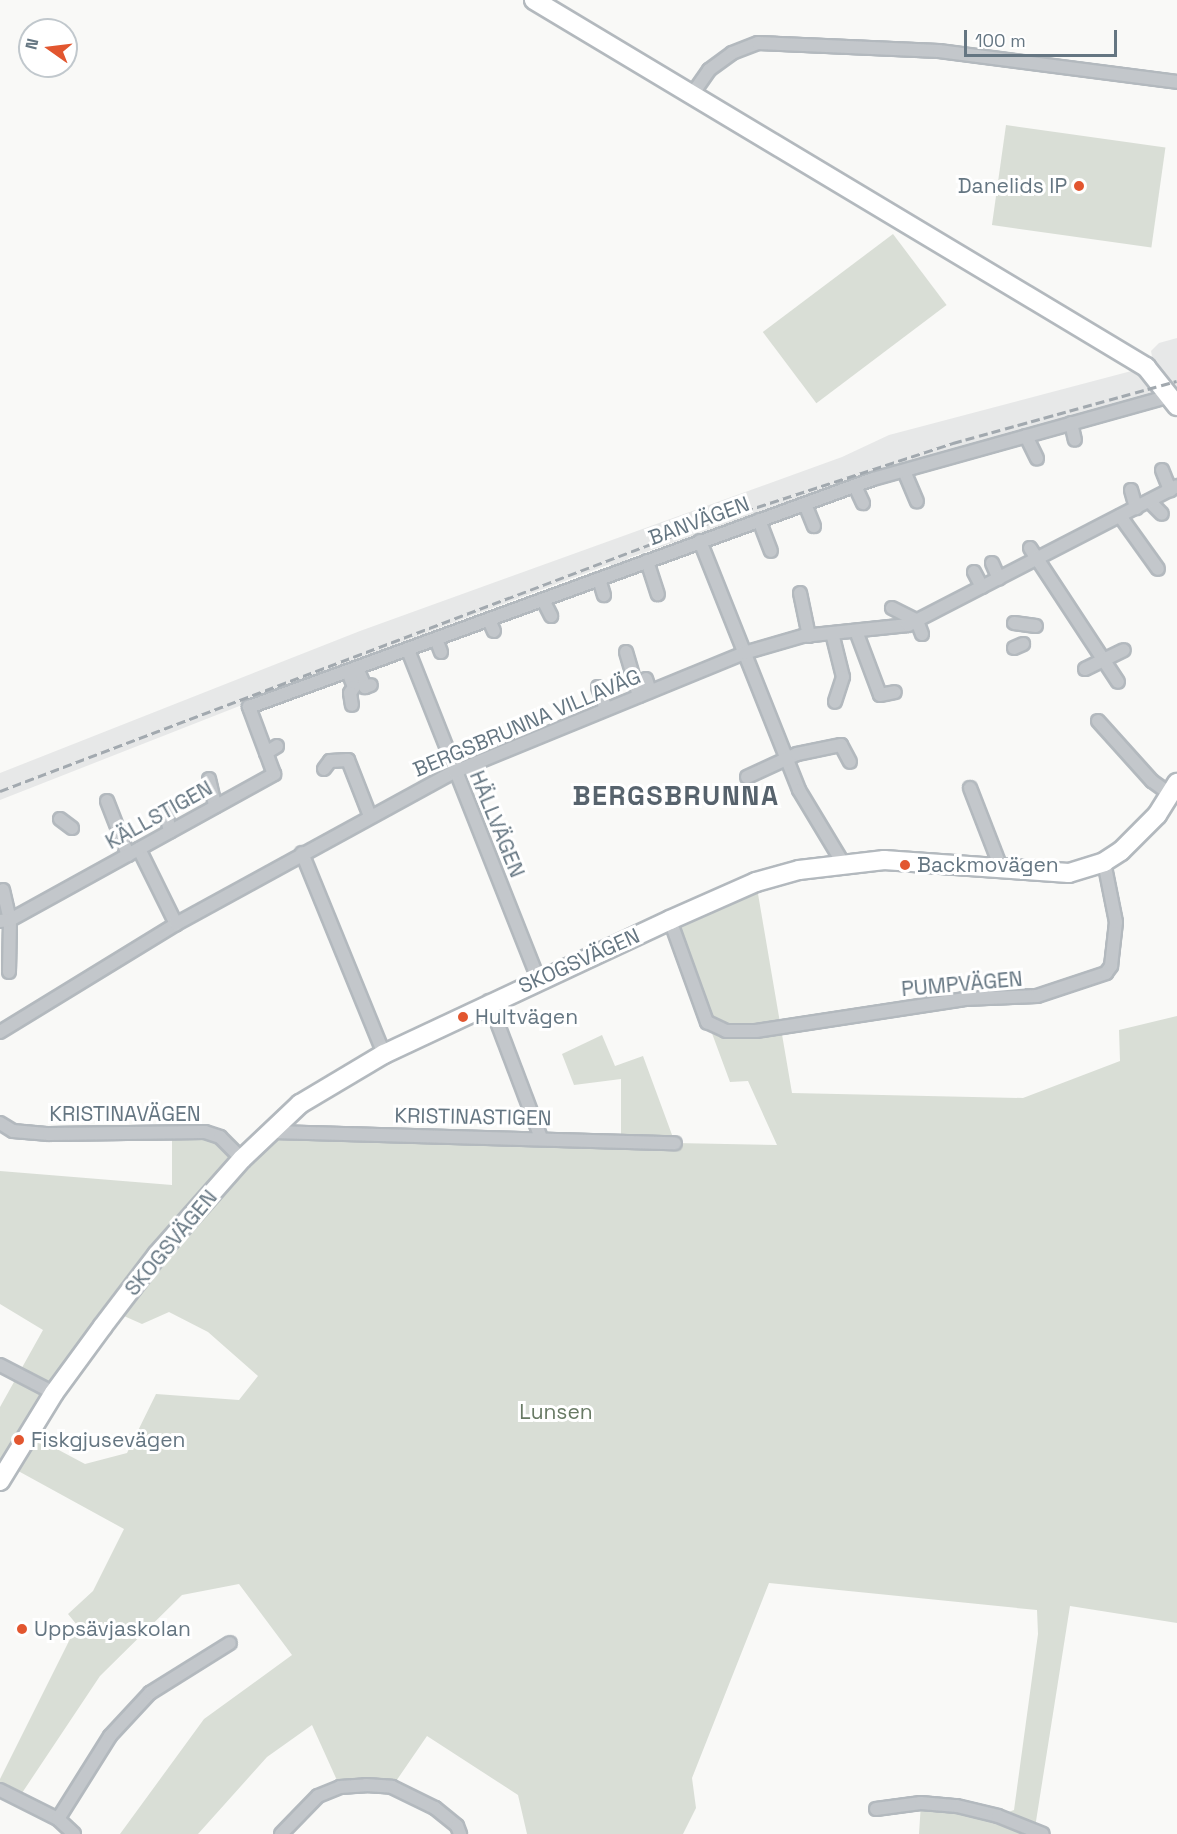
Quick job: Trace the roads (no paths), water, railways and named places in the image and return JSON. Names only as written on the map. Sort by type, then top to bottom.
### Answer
[{"type":"street","points":[[534,0],[1146,367],[1174,401]]},
{"type":"street","points":[[691,96],[709,70],[732,53],[758,43],[939,51],[1177,82]]},
{"type":"street","name":"BANVÄGEN","points":[[249,707],[436,639],[491,625],[543,600],[855,486],[904,471],[979,455],[1026,435],[1071,423],[1099,419],[1174,401]]},
{"type":"street","points":[[1071,423],[1075,440]]},
{"type":"street","points":[[1026,435],[1037,459]]},
{"type":"street","points":[[1162,470],[1174,488]]},
{"type":"street","points":[[904,471],[916,501]]},
{"type":"street","points":[[855,486],[863,503]]},
{"type":"street","name":"BERGSBRUNNA VILLAVÄG","points":[[0,1032],[176,924],[302,853],[454,772],[606,709],[645,689],[705,674],[744,653],[763,653],[809,636],[856,631],[873,624],[917,621],[982,587],[1031,567],[1096,523],[1120,516],[1174,488]]},
{"type":"street","points":[[1131,490],[1136,508]]},
{"type":"street","points":[[1149,501],[1162,514]]},
{"type":"street","points":[[805,504],[814,526]]},
{"type":"street","points":[[1120,516],[1158,569]]},
{"type":"street","points":[[759,520],[771,551]]},
{"type":"street","points":[[700,541],[716,570],[744,653],[786,759],[800,790],[843,863]]},
{"type":"street","points":[[1030,548],[1031,567],[1104,660],[1118,682]]},
{"type":"street","points":[[1048,554],[1054,566]]},
{"type":"street","points":[[647,561],[658,594]]},
{"type":"street","points":[[992,563],[999,579]]},
{"type":"street","points":[[974,572],[982,587]]},
{"type":"street","points":[[598,579],[604,595]]},
{"type":"street","points":[[800,593],[809,636]]},
{"type":"street","points":[[543,600],[551,616]]},
{"type":"street","points":[[892,608],[917,621],[922,634]]},
{"type":"street","points":[[1014,622],[1036,626]]},
{"type":"street","points":[[856,631],[880,695],[895,692]]},
{"type":"street","points":[[832,633],[843,676],[835,702]]},
{"type":"street","points":[[436,639],[441,652]]},
{"type":"street","name":"HÄLLVÄGEN","points":[[408,650],[454,772],[538,979]]},
{"type":"street","points":[[1086,669],[1124,650]]},
{"type":"street","points":[[626,652],[645,689]]},
{"type":"street","points":[[352,670],[365,687],[371,685]]},
{"type":"street","points":[[352,670],[354,687],[350,693],[352,705]]},
{"type":"street","points":[[598,687],[606,709]]},
{"type":"street","name":"KÄLLSTIGEN","points":[[5,920],[77,888],[170,832],[182,818],[203,820],[215,806],[251,791],[274,774],[266,753],[250,725],[249,707]]},
{"type":"street","points":[[1098,721],[1152,782],[1175,786]]},
{"type":"street","points":[[747,777],[786,759],[841,745],[850,762]]},
{"type":"street","points":[[266,753],[277,746]]},
{"type":"street","points":[[324,769],[330,761],[348,760],[370,816]]},
{"type":"street","points":[[209,779],[215,806]]},
{"type":"street","name":"SKOGSVÄGEN","points":[[0,1481],[54,1393],[157,1255],[243,1159],[300,1104],[384,1054],[489,1001],[670,920],[756,882],[798,870],[884,860],[1069,873],[1104,862],[1121,851],[1157,815],[1175,786]]},
{"type":"street","points":[[970,788],[1002,868]]},
{"type":"street","points":[[106,801],[176,924]]},
{"type":"street","points":[[166,812],[170,832]]},
{"type":"street","points":[[60,819],[72,828]]},
{"type":"street","points":[[302,853],[384,1054]]},
{"type":"street","name":"PUMPVÄGEN","points":[[670,920],[707,1022],[726,1031],[756,1031],[964,999],[1037,996],[1106,973],[1111,966],[1116,922],[1104,862]]},
{"type":"street","points":[[3,890],[9,972]]},
{"type":"street","points":[[489,1001],[541,1138]]},
{"type":"street","name":"KRISTINAVÄGEN","points":[[0,1123],[13,1131],[49,1134],[205,1132],[220,1137],[243,1159]]},
{"type":"street","name":"KRISTINASTIGEN","points":[[270,1132],[675,1143]]},
{"type":"street","points":[[0,1365],[54,1393]]},
{"type":"street","points":[[58,1819],[110,1736],[150,1693],[230,1643]]},
{"type":"street","points":[[281,1834],[318,1796],[340,1787],[366,1785],[392,1787],[435,1808],[457,1826],[460,1834]]},
{"type":"street","points":[[0,1790],[58,1819],[74,1834]]},
{"type":"street","points":[[876,1809],[921,1803],[957,1806],[998,1816],[1037,1833]]},
{"type":"railway","points":[[0,791],[693,528],[953,443],[1177,381]]},
{"type":"place","name":"Danelids IP","points":[[1079,186]]},
{"type":"place","name":"Backmovägen","points":[[905,865]]},
{"type":"place","name":"Hultvägen","points":[[463,1017]]},
{"type":"place","name":"Fiskgjusevägen","points":[[19,1440]]},
{"type":"place","name":"Uppsävjaskolan","points":[[22,1629]]},
{"type":"district","name":"BERGSBRUNNA","points":[[676,796]]},
{"type":"park label","name":"Lunsen","points":[[556,1412]]}]
